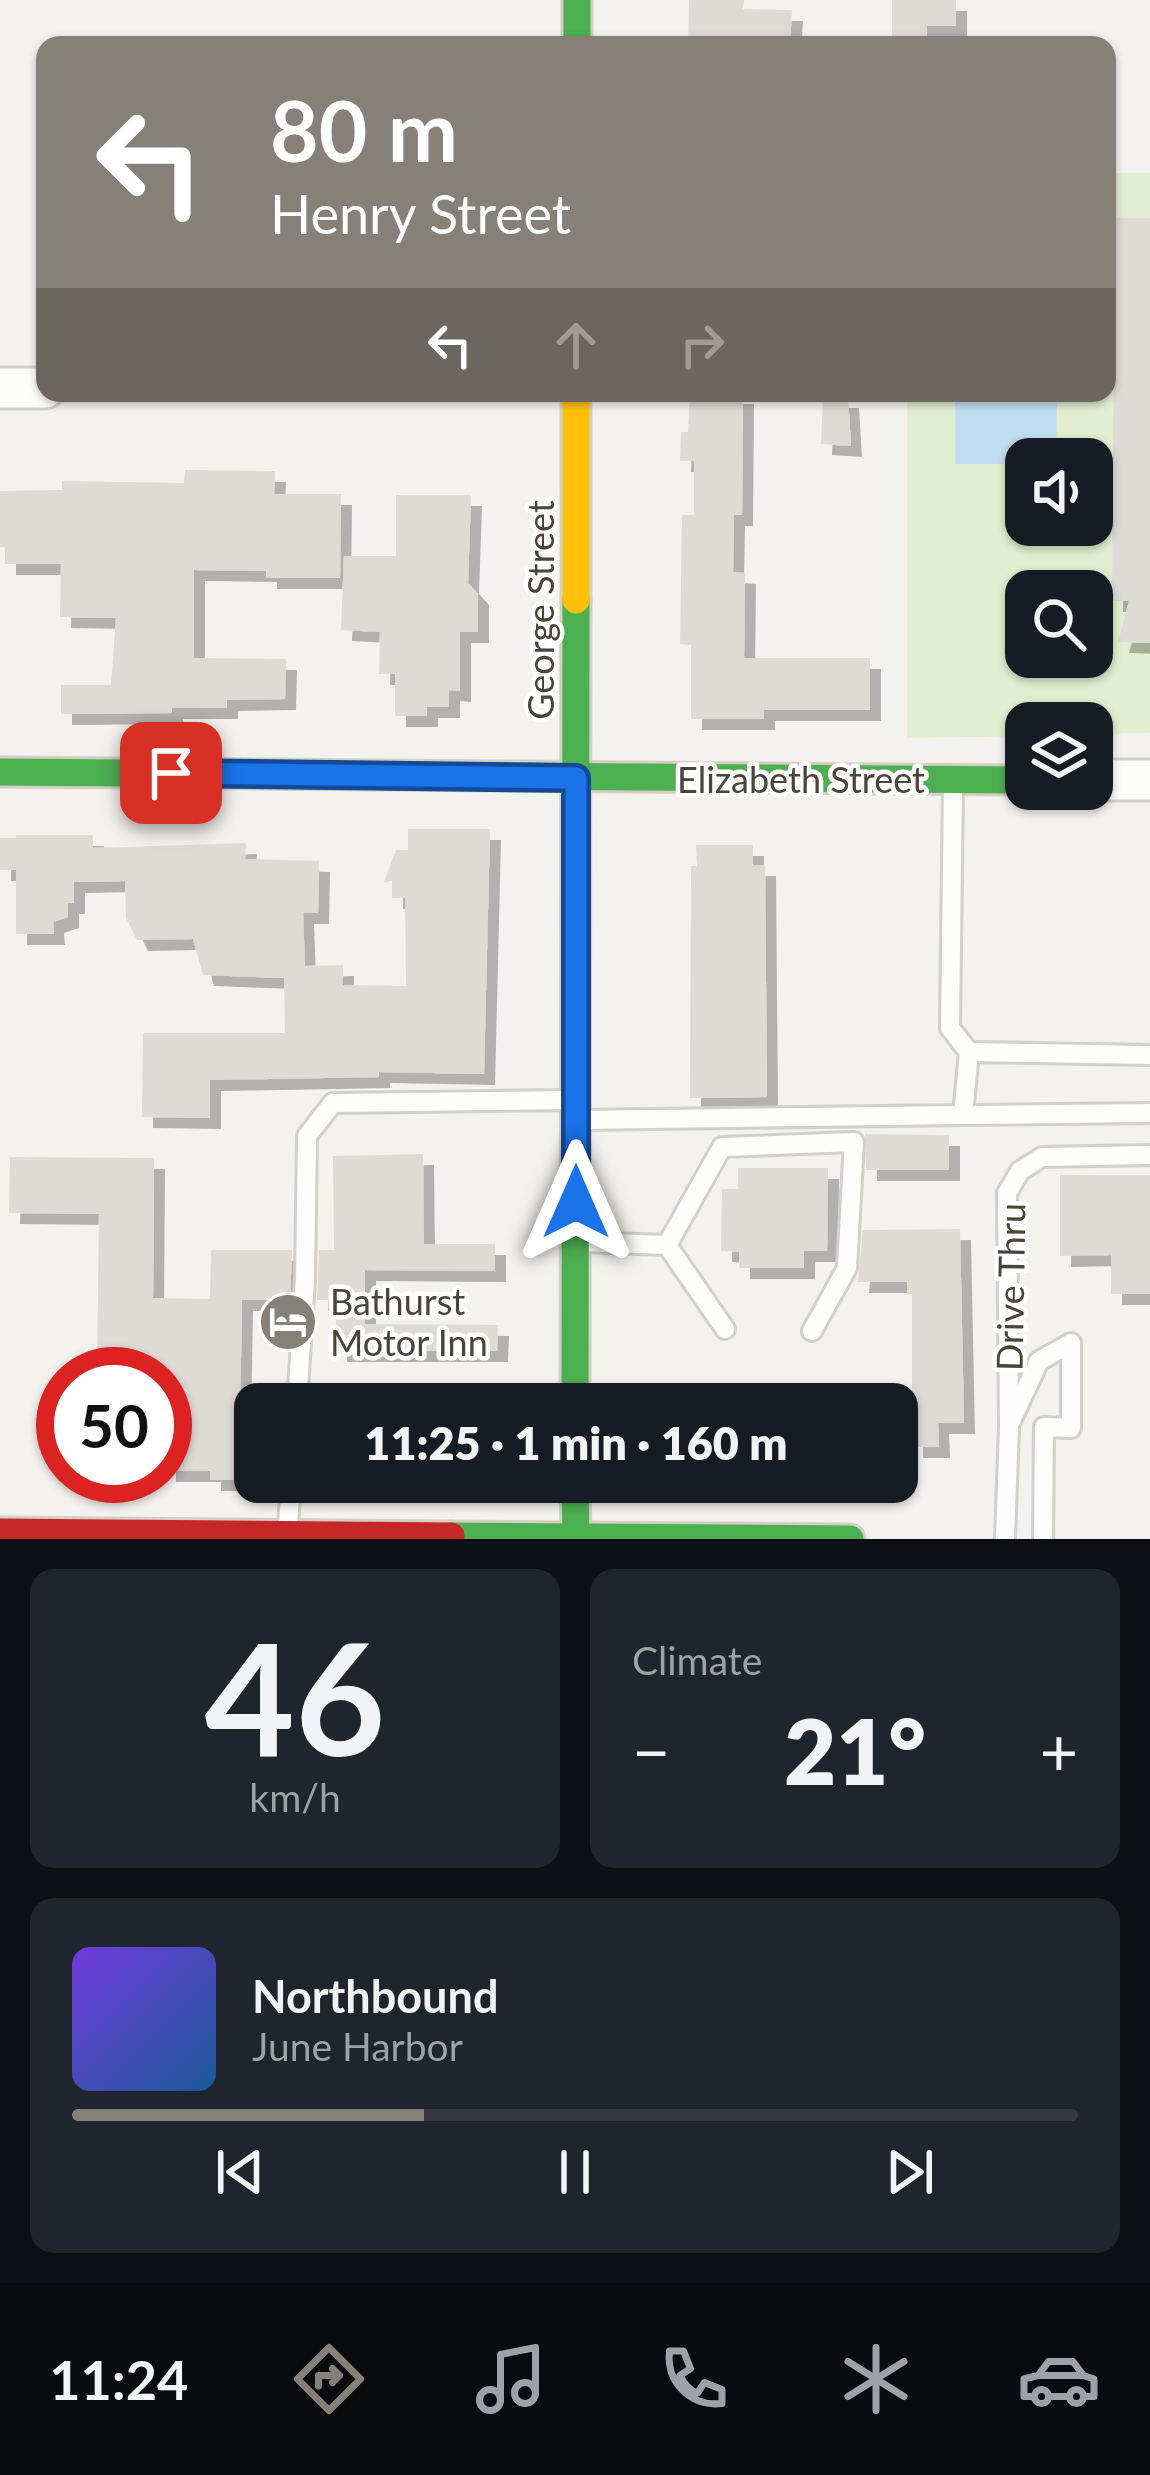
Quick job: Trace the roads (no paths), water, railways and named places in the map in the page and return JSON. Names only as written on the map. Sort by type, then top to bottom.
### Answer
[{"type":"main road","points":[[577,0],[577,36]]},
{"type":"main road","name":"George Street","points":[[575,1383],[576,402]]},
{"type":"main road","name":"Elizabeth Street","points":[[0,772],[1005,780]]},
{"type":"main road","points":[[575,1503],[576,1538]]},
{"type":"main road","points":[[0,1532],[850,1539]]},
{"type":"street","points":[[0,388],[36,388]]},
{"type":"street","points":[[1113,780],[1150,780]]},
{"type":"lane","points":[[953,780],[950,1028],[969,1052],[963,1115]]},
{"type":"lane","points":[[969,1052],[1150,1055]]},
{"type":"lane","points":[[298,1383],[307,1136],[333,1103],[963,1115],[1150,1112]]},
{"type":"lane","points":[[667,1245],[722,1147],[854,1142],[848,1268],[812,1331]]},
{"type":"lane","name":"Drive Thru","points":[[1005,1539],[1007,1193],[1020,1171],[1042,1157],[1150,1155]]},
{"type":"lane","points":[[576,1242],[667,1245]]},
{"type":"lane","points":[[667,1245],[725,1329]]},
{"type":"lane","points":[[1009,1426],[1039,1361],[1072,1343],[1070,1428],[1043,1426],[1043,1539]]},
{"type":"lane","points":[[287,1535],[289,1503]]},
{"type":"water","points":[[955,402],[1057,402],[1056,438],[1005,438],[1005,464],[955,464]]},
{"type":"place","name":"Bathurst Motor Inn","points":[[288,1322]]}]
